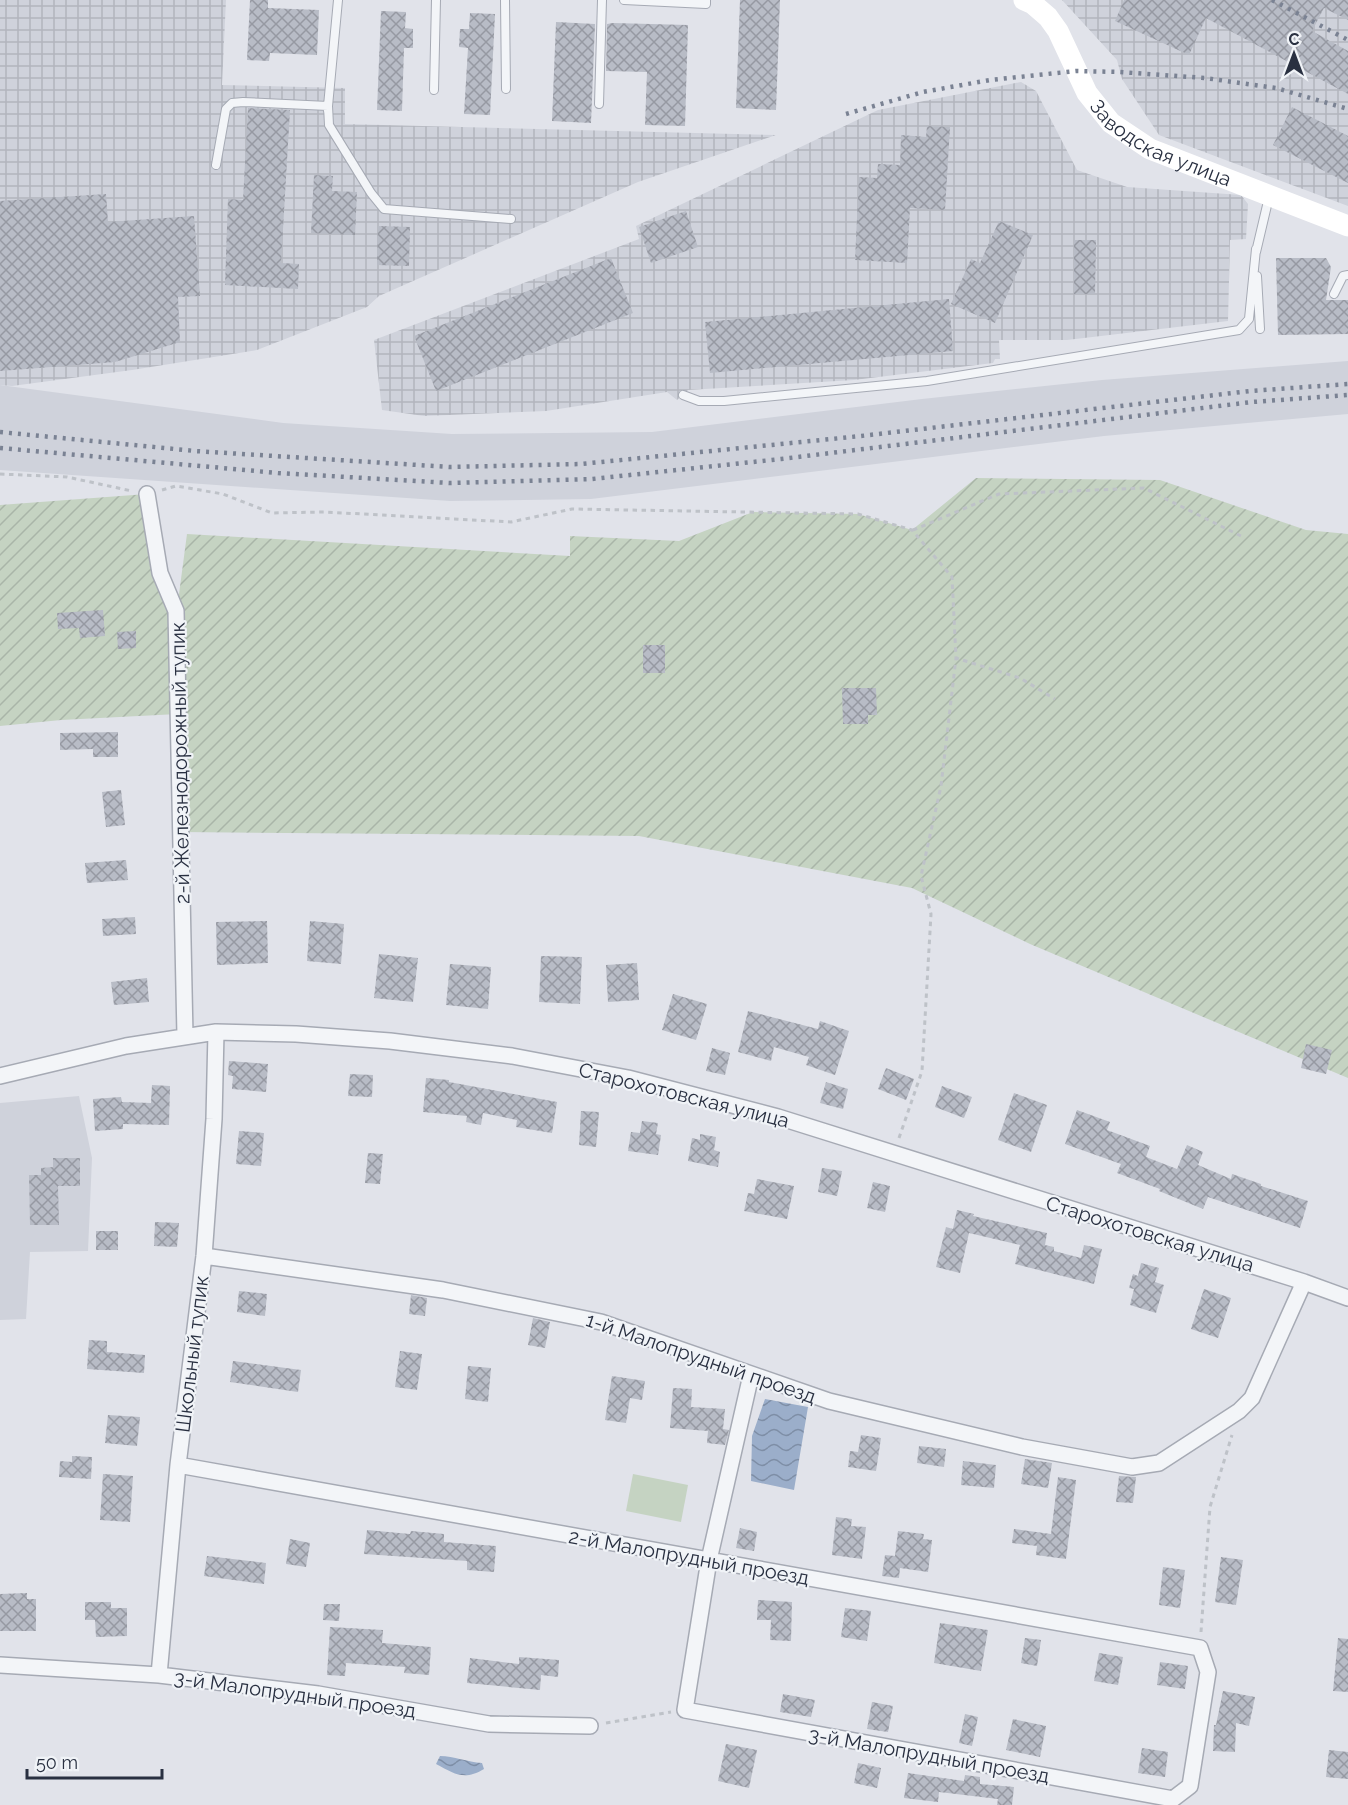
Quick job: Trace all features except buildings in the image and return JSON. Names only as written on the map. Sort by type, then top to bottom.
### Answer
[{"type":"main road","name":"Заводская улица","points":[[1024,0],[1033,4],[1053,24],[1068,49],[1087,93],[1111,123],[1150,149],[1348,226]]},
{"type":"street","name":"2-й Железнодорожный тупик","points":[[147,494],[160,573],[177,611],[185,1036]]},
{"type":"street","name":"Старохотовская улица","points":[[0,1076],[126,1046],[216,1032],[296,1034],[390,1041],[512,1056],[628,1078],[778,1117],[1304,1282],[1348,1298]]},
{"type":"street","name":"Школьный тупик","points":[[159,1675],[178,1465],[204,1256],[214,1119],[216,1032]]},
{"type":"street","name":"1-й Малопрудный проезд","points":[[204,1256],[443,1290],[601,1322],[829,1401],[1022,1447],[1132,1467],[1159,1463],[1239,1411]]},
{"type":"street","points":[[1239,1411],[1252,1398],[1304,1282]]},
{"type":"street","points":[[685,1710],[709,1560],[751,1375]]},
{"type":"street","name":"2-й Малопрудный проезд","points":[[178,1465],[1200,1648]]},
{"type":"street","name":"3-й Малопрудный проезд","points":[[685,1710],[1173,1799],[1190,1786],[1208,1672],[1200,1648]]},
{"type":"street","name":"3-й Малопрудный проезд","points":[[0,1665],[159,1675],[318,1694],[489,1724],[590,1726]]},
{"type":"lane","points":[[338,0],[328,106],[329,125],[371,193],[384,209],[511,219]]},
{"type":"lane","points":[[434,90],[436,0]]},
{"type":"lane","points":[[505,0],[506,89]]},
{"type":"lane","points":[[598,104],[602,0]]},
{"type":"lane","points":[[624,0],[706,4],[706,0]]},
{"type":"lane","points":[[216,165],[226,109],[232,103],[328,106]]},
{"type":"lane","points":[[683,394],[699,401],[724,401],[927,381],[1239,330],[1249,319],[1256,249],[1269,195]]},
{"type":"lane","points":[[1256,249],[1260,329]]},
{"type":"lane","points":[[1334,294],[1343,276],[1348,275]]},
{"type":"path","points":[[0,474],[67,477],[147,494],[176,486],[223,494],[272,513],[325,512],[511,522],[572,509],[858,514],[912,530],[952,577],[956,658],[941,786],[921,876],[931,914],[922,1071],[894,1153]]},
{"type":"path","points":[[912,530],[999,494],[1143,488],[1243,537]]},
{"type":"path","points":[[956,658],[1020,678],[1055,699]]},
{"type":"path","points":[[1200,1648],[1210,1507],[1239,1411]]},
{"type":"path","points":[[590,1726],[685,1710]]},
{"type":"shaded area","points":[[0,0],[226,0],[222,85],[345,88],[345,124],[776,135],[638,182],[379,296],[367,307],[257,350],[132,370],[12,386],[0,385]]},
{"type":"shaded area","points":[[1062,0],[1348,0],[1348,206],[1159,135],[1122,79],[1117,60]]},
{"type":"shaded area","points":[[1021,82],[1036,91],[1077,170],[1127,187],[1241,195],[1248,204],[1246,239],[1230,240],[1228,321],[1067,340],[999,340],[1000,359],[995,359],[993,363],[854,380],[688,390],[677,400],[667,392],[546,411],[424,416],[382,410],[374,340],[639,239],[636,226],[878,110]]},
{"type":"shaded area","points":[[1348,361],[1348,414],[1104,436],[591,499],[450,501],[0,470],[0,385],[283,423],[452,434],[652,432],[1102,380]]},
{"type":"shaded area","points":[[79,1096],[92,1158],[88,1251],[30,1252],[26,1319],[0,1320],[0,1103]]},
{"type":"green space","points":[[976,478],[1160,480],[1306,530],[1348,534],[1348,1078],[1030,944],[912,888],[639,836],[181,832],[178,714],[61,720],[0,726],[0,505],[147,494],[177,609],[187,534],[570,556],[570,536],[679,541],[753,512],[858,514],[912,530]]},
{"type":"green space","points":[[633,1474],[688,1485],[681,1522],[626,1511]]},
{"type":"water","points":[[765,1399],[808,1407],[794,1490],[751,1481],[752,1436]]},
{"type":"water","points":[[440,1756],[482,1763],[484,1769],[471,1775],[460,1775],[436,1764]]},
{"type":"railway","points":[[1272,0],[1348,40]]},
{"type":"railway","points":[[846,114],[923,92],[990,80],[1076,71],[1205,78],[1276,88],[1348,109]]},
{"type":"railway","points":[[0,432],[195,451],[450,467],[581,464],[861,436],[1250,391],[1348,384]]},
{"type":"railway","points":[[0,448],[278,473],[450,483],[592,479],[781,459],[1252,402],[1348,395]]}]
